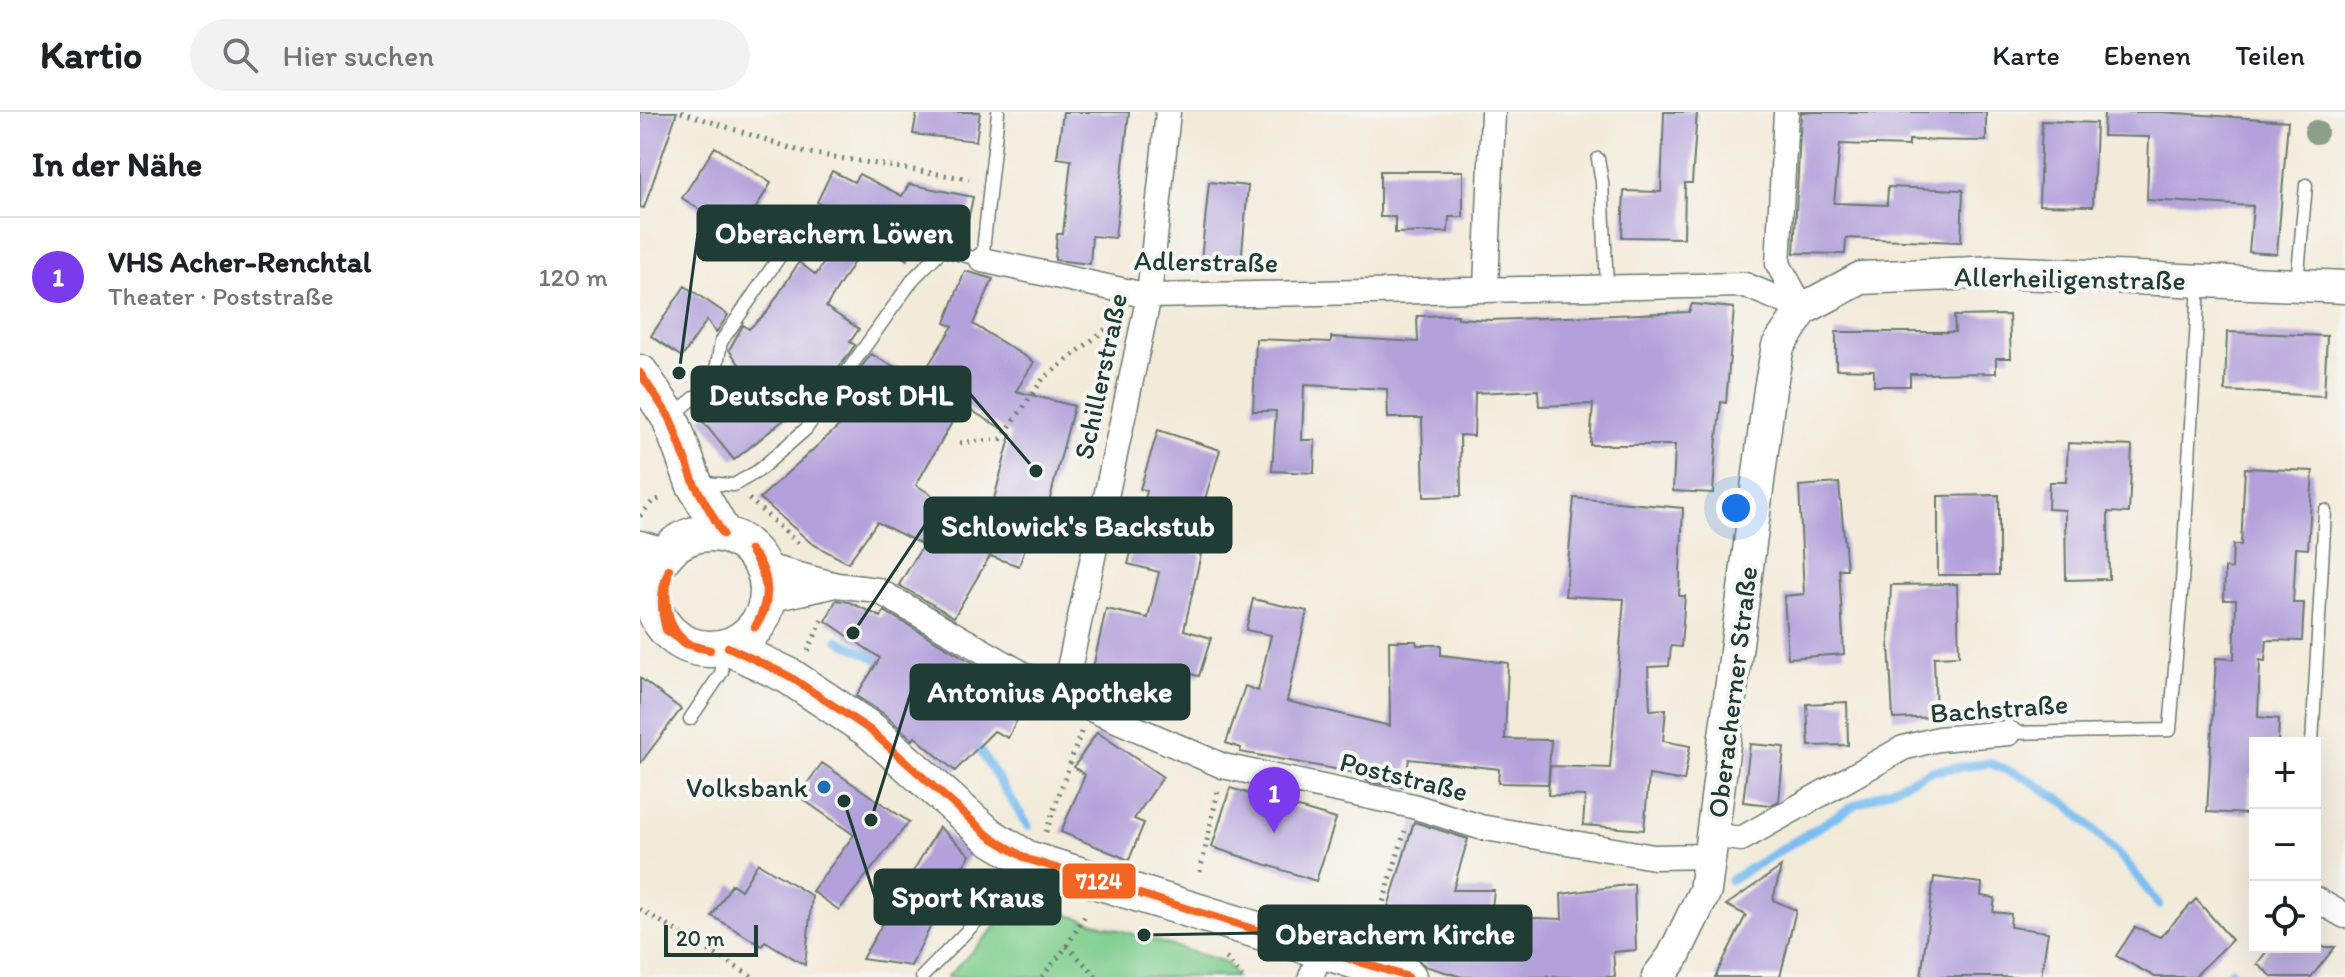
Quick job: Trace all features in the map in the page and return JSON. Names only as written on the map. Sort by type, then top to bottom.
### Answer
[{"type":"main road","points":[[640,373],[670,418],[712,534]]},
{"type":"main road","points":[[789,676],[762,597],[752,551],[739,540],[712,534],[675,544],[649,567],[654,609],[662,626],[675,639],[691,647],[723,648],[789,676],[870,730],[989,836],[1027,859],[1316,963],[1408,977]]},
{"type":"main road","points":[[723,648],[744,638],[762,597]]},
{"type":"street","name":"Schillerstraße","points":[[1063,697],[1149,296],[1168,112]]},
{"type":"street","points":[[1486,289],[1493,112]]},
{"type":"street","points":[[1786,112],[1778,264],[1803,309]]},
{"type":"street","name":"Adlerstraße","points":[[982,260],[1149,296],[1745,285],[1803,309]]},
{"type":"street","name":"Allerheiligenstraße","points":[[1803,309],[1861,278],[1997,272],[2345,287]]},
{"type":"street","name":"Oberacherner Straße","points":[[1658,977],[1673,957],[1710,861],[1770,389],[1778,346],[1803,309]]},
{"type":"street","name":"Poststraße","points":[[762,597],[837,585]]},
{"type":"street","name":"Poststraße","points":[[762,597],[837,585],[877,590],[1063,697],[1223,766],[1413,806],[1480,827],[1654,857],[1710,861]]},
{"type":"street","name":"Bachstraße","points":[[1710,861],[1741,839],[1903,748],[1938,739],[2009,733]]},
{"type":"street","points":[[2321,902],[2345,916]]},
{"type":"lane","points":[[694,483],[734,485],[758,471],[806,429],[914,278],[942,250],[982,260],[998,112]]},
{"type":"lane","points":[[1598,159],[1607,287]]},
{"type":"lane","points":[[2297,283],[2306,185]]},
{"type":"lane","points":[[670,418],[714,382],[721,342],[804,221]]},
{"type":"lane","name":"Bachstraße","points":[[2009,733],[2170,730],[2182,583],[2199,280]]},
{"type":"lane","points":[[2312,737],[2325,511]]},
{"type":"lane","points":[[690,719],[722,672],[723,648]]},
{"type":"lane","points":[[922,977],[1007,890],[1027,859]]},
{"type":"path","points":[[681,112],[803,152],[990,182]]},
{"type":"path","points":[[960,443],[1001,439],[1043,379],[1082,346]]},
{"type":"path","points":[[1051,822],[1089,708]]},
{"type":"path","points":[[1200,872],[1223,766]]},
{"type":"path","points":[[1375,926],[1413,806]]},
{"type":"path","points":[[640,909],[753,977]]},
{"type":"path","points":[[1042,977],[1067,946],[1085,915]]},
{"type":"path","points":[[1067,946],[1097,977]]},
{"type":"green space","points":[[1026,902],[1226,962],[1236,977],[947,977],[1012,910]]},
{"type":"building","points":[[640,112],[677,112],[644,208],[640,207]]},
{"type":"building","points":[[917,112],[980,112],[976,141],[913,134]]},
{"type":"building","points":[[1063,112],[1129,112],[1115,238],[1092,236],[1090,264],[1055,260],[1057,234],[1063,234],[1071,160],[1057,158]]},
{"type":"building","points":[[1664,112],[1697,112],[1692,183],[1685,183],[1684,238],[1622,237],[1624,191],[1661,192]]},
{"type":"building","points":[[1801,112],[1986,112],[1986,141],[1909,140],[1909,146],[1840,144],[1834,203],[1887,205],[1888,187],[1963,190],[1961,242],[1846,238],[1845,254],[1794,253]]},
{"type":"building","points":[[2104,112],[2162,112],[2288,121],[2277,254],[2249,252],[2253,206],[2147,200],[2149,137],[2103,136]]},
{"type":"building","points":[[2042,121],[2096,123],[2093,206],[2039,205]]},
{"type":"building","points":[[715,147],[771,183],[739,235],[682,198]]},
{"type":"building","points":[[832,171],[854,182],[859,174],[902,196],[909,184],[973,197],[966,230],[925,224],[907,260],[870,236],[826,307],[859,329],[850,342],[855,345],[826,386],[734,460],[700,418],[751,381],[729,350],[743,325],[749,329],[767,312],[799,262],[816,275],[850,220],[817,202]]},
{"type":"building","points":[[1380,171],[1463,171],[1463,217],[1449,217],[1448,232],[1395,233],[1395,217],[1380,217]]},
{"type":"building","points":[[1209,182],[1248,186],[1241,264],[1201,260]]},
{"type":"building","points":[[965,271],[993,279],[973,324],[1034,362],[1016,391],[1074,406],[1036,543],[1028,540],[1019,566],[990,556],[954,617],[899,585],[923,545],[877,522],[848,563],[811,543],[760,498],[874,394],[857,373],[871,354],[919,380],[953,326],[945,323]],"holes":[[[962,405],[1011,434],[986,529],[916,485]]]},
{"type":"building","points":[[685,286],[728,315],[716,333],[707,320],[682,357],[651,336]]},
{"type":"building","points":[[1692,304],[1734,308],[1726,403],[1721,402],[1713,493],[1673,491],[1675,445],[1590,445],[1593,404],[1539,406],[1538,390],[1475,393],[1474,436],[1460,435],[1461,496],[1424,497],[1422,418],[1388,418],[1387,389],[1304,385],[1302,440],[1315,440],[1314,473],[1272,471],[1276,411],[1253,411],[1256,339],[1331,342],[1331,337],[1418,342],[1417,316],[1458,315],[1458,318],[1491,320],[1689,312]]},
{"type":"building","points":[[2009,315],[2011,358],[1996,358],[1996,373],[1910,374],[1910,386],[1874,386],[1874,370],[1836,369],[1836,332],[1955,332],[1954,316]]},
{"type":"building","points":[[2227,332],[2327,336],[2324,396],[2225,391]]},
{"type":"building","points":[[1158,430],[1220,450],[1189,551],[1201,554],[1184,630],[1211,638],[1199,676],[1170,669],[1159,691],[1124,670],[1118,696],[1088,690],[1106,609],[1148,618],[1159,572],[1128,564],[1147,491],[1140,489]]},
{"type":"building","points":[[2068,443],[2132,446],[2129,513],[2108,512],[2109,579],[2066,580],[2065,510],[2048,509],[2049,482],[2066,482]]},
{"type":"building","points":[[2245,468],[2313,471],[2308,549],[2296,548],[2293,603],[2304,603],[2302,641],[2267,640],[2265,661],[2260,660],[2258,717],[2279,719],[2278,737],[2249,737],[2248,814],[2207,812],[2216,658],[2234,659],[2236,600],[2224,600],[2225,568],[2232,569],[2233,545],[2241,545]]},
{"type":"building","points":[[1839,483],[1847,569],[1839,569],[1844,654],[1788,658],[1784,596],[1804,594],[1799,486]]},
{"type":"building","points":[[1999,495],[1999,575],[1938,575],[1938,496]]},
{"type":"building","points":[[1574,498],[1683,508],[1679,596],[1685,596],[1681,647],[1671,646],[1669,666],[1648,667],[1650,710],[1666,709],[1663,741],[1690,746],[1684,781],[1649,775],[1644,830],[1583,825],[1585,796],[1548,795],[1550,766],[1610,768],[1624,599],[1565,596]]},
{"type":"building","points":[[1957,584],[1959,656],[1934,657],[1936,717],[1893,719],[1889,642],[1891,585]]},
{"type":"building","points":[[1253,599],[1307,611],[1287,701],[1390,726],[1389,641],[1441,645],[1441,655],[1508,663],[1505,739],[1551,740],[1548,784],[1498,783],[1499,769],[1409,759],[1404,787],[1367,781],[1368,775],[1240,752],[1241,748],[1226,743],[1245,686],[1258,691],[1271,635],[1246,630]]},
{"type":"building","points":[[836,600],[849,602],[881,617],[884,611],[975,664],[972,670],[997,679],[996,684],[1027,700],[1008,738],[994,731],[955,771],[915,737],[913,740],[884,714],[856,696],[880,658],[826,621]]},
{"type":"building","points":[[640,678],[681,709],[640,764]]},
{"type":"building","points":[[1847,702],[1848,745],[1809,746],[1807,704]]},
{"type":"building","points":[[1097,732],[1163,777],[1134,819],[1144,823],[1129,860],[1061,832],[1085,775],[1074,767]]},
{"type":"building","points":[[1750,744],[1784,747],[1779,801],[1771,805],[1743,802]]},
{"type":"building","points":[[822,763],[909,822],[839,910],[812,891],[854,835],[798,796]]},
{"type":"building","points":[[1230,788],[1336,819],[1316,881],[1212,847]]},
{"type":"building","points":[[1414,822],[1468,839],[1453,890],[1494,890],[1491,916],[1562,919],[1561,894],[1634,884],[1636,950],[1613,952],[1615,977],[1462,977],[1425,966],[1415,957],[1389,949],[1401,911],[1388,907]]},
{"type":"building","points":[[939,827],[970,855],[950,887],[911,966],[862,959]]},
{"type":"building","points":[[758,863],[812,896],[805,965],[765,941],[762,946],[712,916],[732,884],[741,890]]},
{"type":"building","points":[[1781,867],[1773,900],[1796,910],[1780,977],[1715,977],[1746,915],[1726,905]]},
{"type":"building","points":[[1934,877],[1982,883],[1981,896],[1995,898],[1993,912],[2011,914],[2010,927],[2048,932],[2041,977],[1921,977]]},
{"type":"building","points":[[2196,899],[2232,940],[2194,977],[2155,977],[2116,956],[2135,927],[2160,937]]},
{"type":"building","points":[[2321,947],[2335,947],[2311,977],[2273,977],[2257,964],[2265,953],[2321,953]]},
{"type":"waterway","points":[[838,640],[889,665]]},
{"type":"waterway","points":[[973,740],[1028,826]]},
{"type":"waterway","points":[[1731,880],[1855,805],[1931,771],[1990,763],[2028,779],[2070,806],[2127,863],[2159,905]]},
{"type":"waterway","points":[[1345,913],[1409,920]]},
{"type":"waterway","points":[[2231,971],[2237,977]]},
{"type":"transit line","name":"7124","points":[[640,373],[670,418],[694,483],[723,534]]},
{"type":"transit line","name":"7124","points":[[750,550],[762,568],[767,588],[765,608],[755,627]]},
{"type":"transit line","name":"7124","points":[[750,550],[761,569],[766,587],[764,606],[755,627]]},
{"type":"transit line","name":"7124","points":[[669,569],[668,611],[675,631],[691,645],[710,650]]},
{"type":"transit line","name":"7124","points":[[669,569],[662,599],[666,630],[686,644],[710,650]]},
{"type":"transit line","name":"7124","points":[[728,647],[789,676],[870,730],[989,836],[1027,859],[1408,977]]},
{"type":"place","name":"Oberachern Löwen","points":[[679,373]]},
{"type":"place","name":"Deutsche Post DHL","points":[[1036,471]]},
{"type":"place","name":"Schlowick's Backstub","points":[[853,633]]},
{"type":"place","name":"Volksbank","points":[[824,787]]},
{"type":"place","name":"Sport Kraus","points":[[844,801]]},
{"type":"place","name":"Antonius Apotheke","points":[[871,820]]},
{"type":"place","name":"VHS Acher-Renchtal","points":[[1274,833]]},
{"type":"place","name":"Oberachern Kirche","points":[[1144,935]]}]
